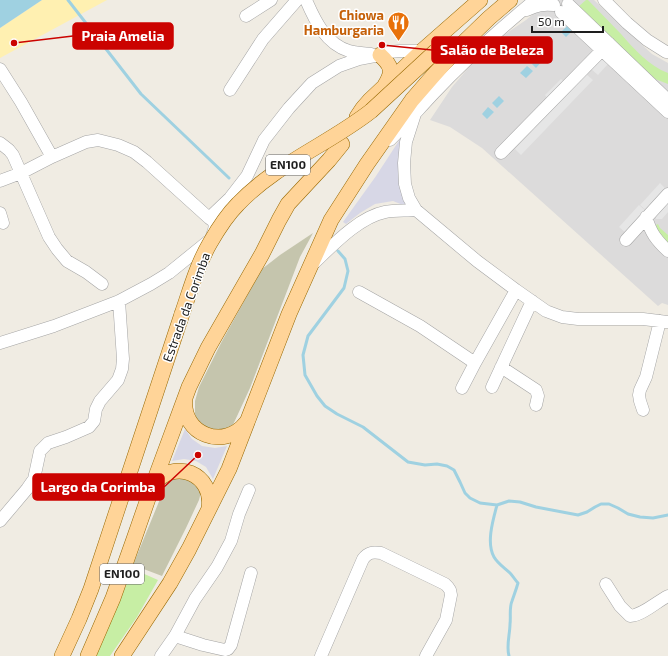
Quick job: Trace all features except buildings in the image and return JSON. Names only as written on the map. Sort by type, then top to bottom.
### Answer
[{"type":"main road","name":"Estrada da Corimba","points":[[62,656],[77,625],[91,588],[199,267],[209,244],[223,222],[238,204],[256,187],[275,173],[339,134],[377,106],[480,0]]},
{"type":"main road","name":"Estrada da Corimba","points":[[357,117],[370,100],[385,87],[492,0]]},
{"type":"main road","points":[[122,656],[170,583],[229,469],[289,314],[331,220],[367,164],[412,100],[458,48],[510,0]]},
{"type":"main road","points":[[380,55],[387,62],[391,70],[385,87]]},
{"type":"main road","name":"EN100","points":[[88,656],[113,598],[187,392],[212,341],[262,254],[288,204],[342,144]]},
{"type":"main road","points":[[187,392],[184,403],[188,419],[194,428],[203,434],[219,438],[230,436],[239,430],[247,422],[249,417]]},
{"type":"main road","points":[[151,490],[159,478],[168,472],[178,470],[198,476],[207,488],[210,498],[207,513]]},
{"type":"street","points":[[246,16],[272,0]]},
{"type":"street","points":[[230,90],[263,40],[297,0]]},
{"type":"street","points":[[306,0],[314,18],[335,45],[349,52],[380,55]]},
{"type":"street","points":[[367,164],[445,82],[512,19],[535,0]]},
{"type":"street","points":[[604,0],[627,24],[647,40],[668,52]]},
{"type":"street","points":[[512,19],[536,6],[545,4],[561,7],[668,100]]},
{"type":"street","points":[[606,47],[668,112]]},
{"type":"street","points":[[501,153],[606,47]]},
{"type":"street","points":[[209,218],[230,198],[243,182],[264,140],[289,108],[312,83],[339,66],[359,59],[389,52],[429,51]]},
{"type":"street","points":[[0,69],[22,102],[52,157]]},
{"type":"street","points":[[432,77],[406,142],[404,163],[406,184],[409,198],[416,210],[477,261],[546,311],[562,317],[578,319],[643,319],[664,321],[646,377],[640,390],[639,395],[643,410]]},
{"type":"street","points":[[0,181],[21,173],[86,142],[98,140],[118,145],[134,152],[213,221],[215,225],[211,239],[169,273],[151,284],[119,300],[54,326],[0,343]]},
{"type":"street","points":[[0,143],[13,155],[49,237],[57,249],[67,261],[86,272],[102,284]]},
{"type":"street","points":[[626,240],[668,194]]},
{"type":"street","points":[[310,267],[342,237],[373,216],[386,212],[416,210]]},
{"type":"street","points":[[646,218],[655,238],[668,251]]},
{"type":"street","points":[[462,388],[516,290]]},
{"type":"street","points":[[359,292],[420,326],[475,363]]},
{"type":"street","points":[[0,521],[27,489],[34,478],[40,451],[48,443],[89,428],[94,421],[96,409],[100,401],[118,380],[122,369],[123,359],[119,300]]},
{"type":"street","points":[[492,387],[532,301]]},
{"type":"street","points":[[501,367],[536,390],[538,396],[536,405]]},
{"type":"street","points":[[161,656],[175,636],[195,599],[217,567],[231,541],[239,514],[249,490]]},
{"type":"street","points":[[321,656],[364,559],[370,553],[375,552],[381,553],[444,584],[450,590],[451,595],[446,620],[426,656]]},
{"type":"street","points":[[175,636],[202,650],[228,649],[231,645],[251,573]]},
{"type":"street","points":[[606,584],[620,606],[630,616],[635,616],[668,596]]},
{"type":"shaded area","points":[[550,0],[594,0],[652,54],[668,63],[668,305],[662,303],[658,306],[482,148],[450,127],[430,120],[452,87],[475,60],[504,35],[526,20]]},
{"type":"shaded area","points":[[601,58],[608,64],[598,75],[591,69]]},
{"type":"shaded area","points":[[586,74],[593,80],[521,155],[515,149]]},
{"type":"shaded area","points":[[561,79],[563,81],[547,98],[545,95]]},
{"type":"shaded area","points":[[404,133],[408,207],[393,201],[375,204],[346,224],[343,222],[376,176]]},
{"type":"shaded area","points":[[660,183],[666,189],[647,211],[640,205]]},
{"type":"shaded area","points":[[668,199],[668,212],[662,219],[656,219],[656,212]]},
{"type":"shaded area","points":[[639,205],[646,211],[626,233],[619,227]]},
{"type":"shaded area","points":[[313,233],[300,257],[250,388],[232,427],[226,432],[199,428],[195,414],[195,401],[199,387],[221,343],[262,269]]},
{"type":"shaded area","points":[[185,429],[192,439],[202,446],[215,448],[227,446],[213,479],[206,467],[196,461],[184,459],[172,461]]},
{"type":"shaded area","points":[[185,473],[201,492],[199,500],[186,528],[162,576],[133,565],[167,482]]},
{"type":"green space","points":[[588,0],[642,56],[654,66],[668,73],[668,84],[655,79],[578,7]]},
{"type":"green space","points":[[658,224],[660,228],[668,235],[668,245],[659,235],[656,225]]},
{"type":"green space","points":[[133,569],[158,580],[137,617],[110,656],[93,656],[116,609]]},
{"type":"sand","points":[[42,0],[107,0],[0,58],[0,28]]},
{"type":"water","points":[[0,0],[42,0],[0,28]]},
{"type":"water","points":[[568,25],[573,30],[566,37],[561,32]]},
{"type":"water","points":[[538,55],[543,60],[536,68],[531,63]]},
{"type":"water","points":[[527,66],[533,71],[526,78],[520,73]]},
{"type":"water","points":[[499,96],[504,101],[497,108],[492,103]]},
{"type":"water","points":[[488,107],[494,112],[487,119],[482,114]]},
{"type":"waterway","points":[[68,0],[141,94],[229,178]]},
{"type":"waterway","points":[[338,251],[345,259],[348,271],[344,288],[308,336],[303,355],[305,375],[317,396],[325,406],[363,427],[408,462],[425,465],[437,464],[447,466],[454,470],[465,493],[470,498],[480,503],[497,505],[509,501],[520,502],[536,507],[578,515],[601,504],[609,504],[628,514],[640,517],[653,518],[668,515]]},
{"type":"waterway","points":[[497,505],[490,538],[492,551],[497,562],[510,573],[518,583],[511,604],[508,644],[509,656]]},
{"type":"place","name":"Chiowa Hamburgaria","points":[[399,42]]},
{"type":"place","name":"Praia Amelia","points":[[14,43]]},
{"type":"place","name":"Salão de Beleza","points":[[382,45]]},
{"type":"place","name":"Largo da Corimba","points":[[198,455]]}]
